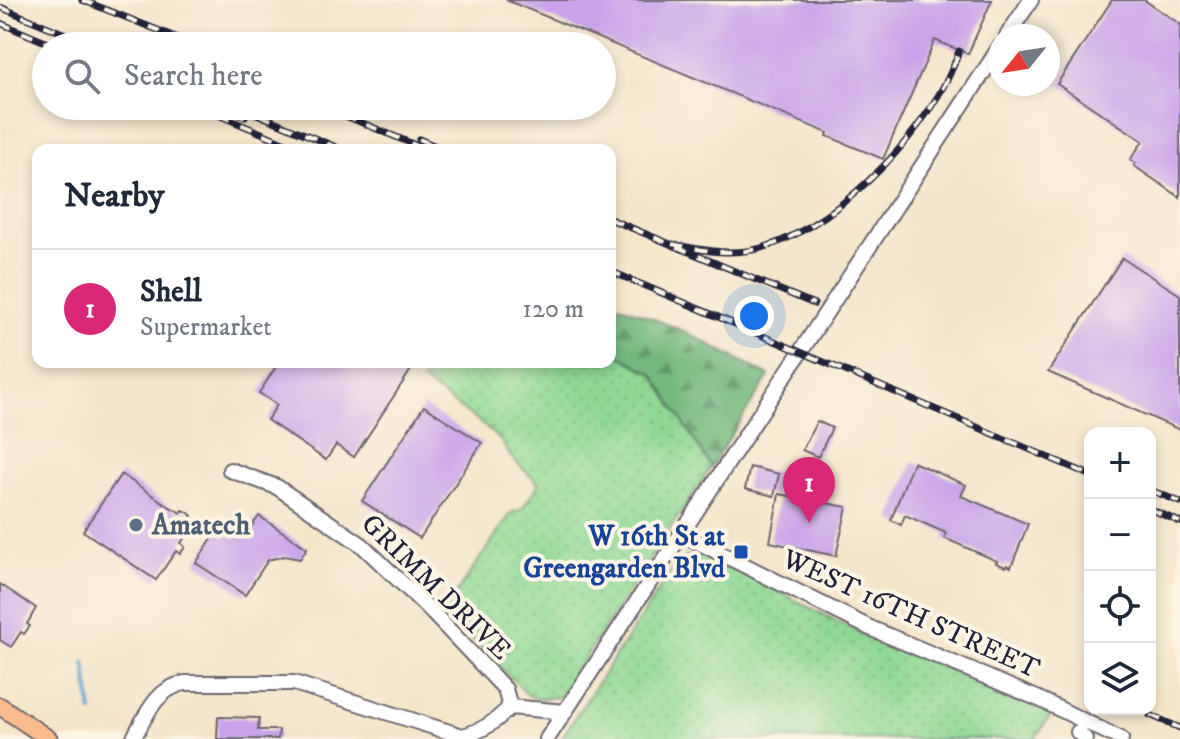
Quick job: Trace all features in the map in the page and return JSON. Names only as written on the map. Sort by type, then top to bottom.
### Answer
[{"type":"main road","points":[[0,706],[49,739]]},
{"type":"street","points":[[1015,24],[1031,0]]},
{"type":"street","points":[[547,739],[988,65]]},
{"type":"street","name":"GRIMM DRIVE","points":[[230,470],[277,487],[362,545],[430,610],[505,689],[510,707]]},
{"type":"street","name":"WEST 16TH STREET","points":[[682,534],[870,628],[1039,699],[1121,739]]},
{"type":"street","points":[[133,739],[161,694],[175,684],[185,683],[294,683],[462,736],[477,733],[492,724],[510,707],[565,712]]},
{"type":"green space","points":[[616,303],[686,332],[769,376],[711,467],[653,374],[616,354]]},
{"type":"green space","points":[[616,354],[653,374],[711,467],[559,697],[537,699],[528,695],[444,611],[512,512],[521,510],[539,484],[511,457],[501,441],[422,381],[430,368],[616,368]]},
{"type":"green space","points":[[698,553],[850,628],[1052,713],[1035,739],[561,739],[675,565],[685,557]]},
{"type":"building","points":[[506,0],[992,0],[968,54],[935,40],[883,159],[616,45],[616,32],[583,32]]},
{"type":"building","points":[[1112,0],[1144,0],[1180,24],[1180,197],[1134,166],[1136,163],[1130,160],[1143,141],[1060,86],[1060,79]]},
{"type":"building","points":[[1122,258],[1180,295],[1180,430],[1048,372]]},
{"type":"building","points":[[275,368],[412,368],[354,457],[336,445],[326,460],[267,420],[277,405],[259,393]]},
{"type":"building","points":[[424,406],[482,443],[420,538],[362,501]]},
{"type":"building","points":[[817,421],[832,428],[818,457],[802,450]]},
{"type":"building","points":[[913,462],[966,485],[961,496],[1028,524],[1011,567],[944,538],[946,533],[905,515],[901,525],[891,520]]},
{"type":"building","points":[[750,467],[779,474],[774,496],[745,489]]},
{"type":"building","points":[[121,474],[170,507],[181,513],[183,510],[188,512],[192,516],[189,519],[195,523],[181,543],[185,547],[180,554],[176,551],[156,580],[83,531]]},
{"type":"building","points":[[779,494],[847,507],[836,556],[770,542]]},
{"type":"building","points":[[259,516],[307,548],[300,559],[284,556],[268,560],[245,595],[196,563],[221,526],[227,531],[235,520],[249,530]]},
{"type":"building","points":[[0,584],[36,608],[27,624],[30,626],[24,634],[21,632],[11,647],[0,640]]},
{"type":"building","points":[[218,717],[259,718],[258,730],[279,730],[278,739],[217,739]]},
{"type":"waterway","points":[[85,662],[92,712]]},
{"type":"railway","points":[[82,0],[163,32]]},
{"type":"railway","points":[[0,7],[60,32]]},
{"type":"railway","points":[[0,23],[32,36]]},
{"type":"railway","points":[[672,244],[720,252],[756,249],[797,234],[826,216],[883,167],[908,138],[930,109],[959,51]]},
{"type":"railway","points":[[230,120],[288,144]]},
{"type":"railway","points":[[271,120],[329,144]]},
{"type":"railway","points":[[355,120],[413,144]]},
{"type":"railway","points":[[419,139],[431,144]]},
{"type":"railway","points":[[616,222],[814,304]]},
{"type":"railway","points":[[616,274],[1084,472]]},
{"type":"railway","points":[[1156,492],[1180,502]]},
{"type":"railway","points":[[1156,512],[1180,522]]},
{"type":"railway","points":[[1150,715],[1180,728]]},
{"type":"place","name":"Shell","points":[[809,523]]},
{"type":"place","name":"Amatech","points":[[136,525]]},
{"type":"place","name":"W 16th St at Greengarden Blvd","points":[[741,552]]}]
